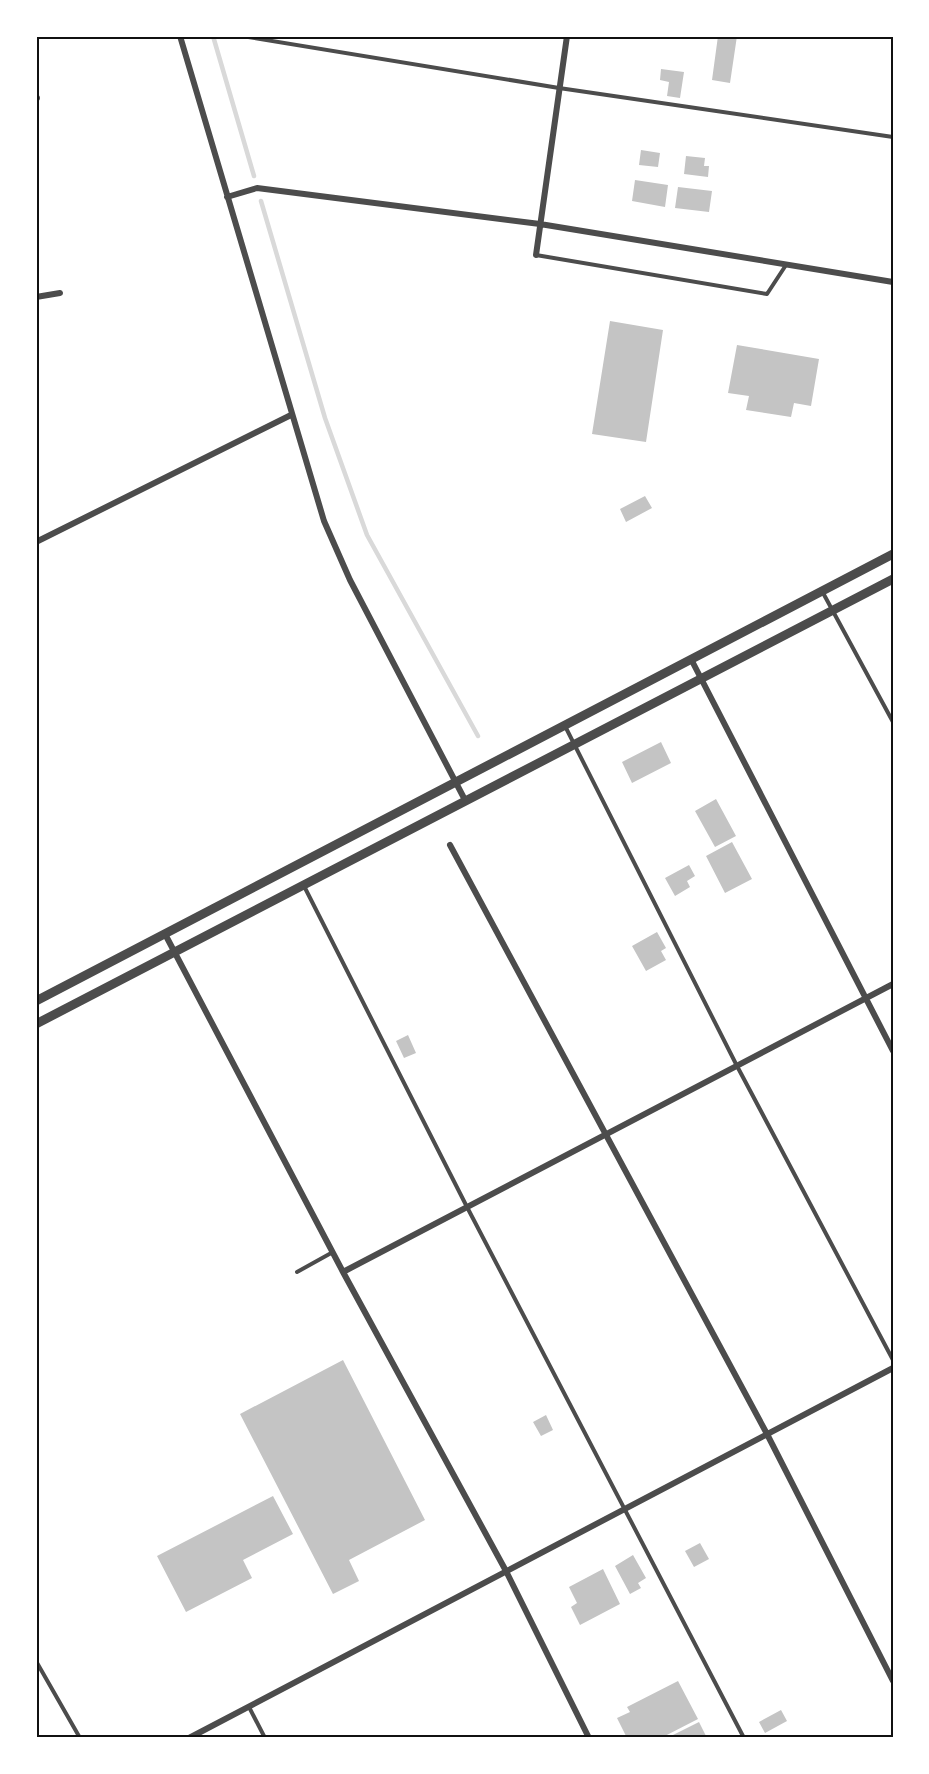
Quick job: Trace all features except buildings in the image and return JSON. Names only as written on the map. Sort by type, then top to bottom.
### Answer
[{"type":"street","points":[[180,36],[324,521],[350,580],[465,800]]},
{"type":"street","points":[[536,255],[567,36]]},
{"type":"street","points":[[227,197],[257,188],[540,224],[893,282]]},
{"type":"street","points":[[36,297],[60,293]]},
{"type":"street","points":[[36,542],[291,415]]},
{"type":"street","points":[[36,1001],[893,554]]},
{"type":"street","points":[[36,1024],[893,579]]},
{"type":"street","points":[[690,660],[893,1051]]},
{"type":"street","points":[[450,844],[767,1434],[893,1681]]},
{"type":"street","points":[[165,934],[333,1252],[507,1571],[589,1738]]},
{"type":"street","points":[[344,1272],[893,984]]},
{"type":"street","points":[[189,1738],[893,1368]]},
{"type":"lane","points":[[242,36],[560,88],[893,138]]},
{"type":"lane","points":[[536,255],[767,294],[786,265]]},
{"type":"lane","points":[[822,591],[893,722]]},
{"type":"lane","points":[[565,725],[737,1066],[893,1360]]},
{"type":"lane","points":[[303,885],[467,1207],[744,1738]]},
{"type":"lane","points":[[297,1272],[333,1252]]},
{"type":"lane","points":[[36,1660],[81,1738]]},
{"type":"lane","points":[[249,1706],[265,1738]]},
{"type":"waterway","points":[[213,36],[254,176]]},
{"type":"waterway","points":[[261,201],[325,418],[367,535],[478,736]]}]
